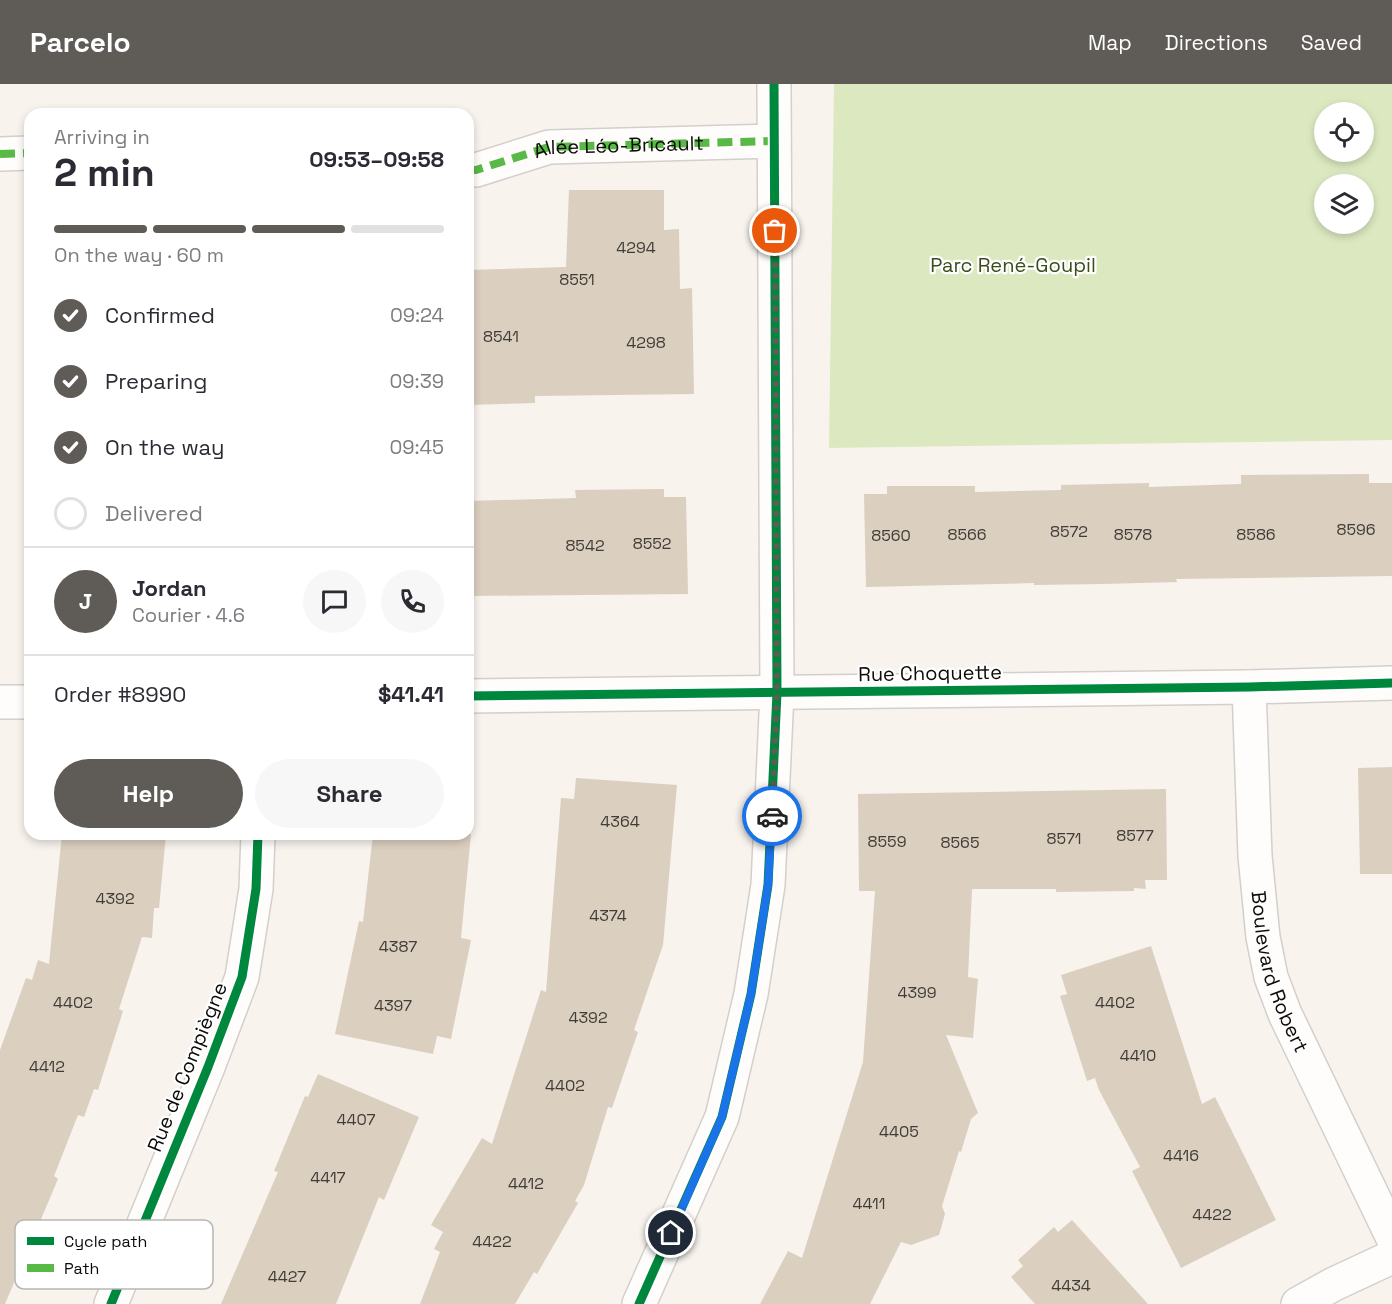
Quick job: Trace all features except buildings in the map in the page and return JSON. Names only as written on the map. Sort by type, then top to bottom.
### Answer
[{"type":"street","points":[[639,1304],[722,1117],[751,994],[768,885],[777,693],[774,84]]},
{"type":"street","name":"Allée Léo-Bricault","points":[[474,170],[549,147],[774,141]]},
{"type":"street","points":[[0,154],[24,153]]},
{"type":"street","name":"Rue Choquette","points":[[474,696],[1249,687],[1392,683]]},
{"type":"street","name":"Boulevard Robert","points":[[1249,687],[1255,856],[1263,937],[1271,977],[1285,1014],[1392,1236]]},
{"type":"street","points":[[0,702],[24,702]]},
{"type":"street","name":"Rue de Compiègne","points":[[145,1220],[242,977],[256,889],[258,840]]},
{"type":"street","points":[[1298,1304],[1392,1257]]},
{"type":"street","name":"Rue de Compiègne","points":[[111,1304],[117,1289]]},
{"type":"green space","name":"Parc René-Goupil","points":[[834,84],[1392,84],[1392,440],[829,448]]},
{"type":"marked path","points":[[474,170],[549,147],[774,141]]},
{"type":"marked path","points":[[0,154],[24,153]]},
{"type":"cycle path","points":[[639,1304],[722,1117],[751,994],[768,885],[777,693],[774,84]]},
{"type":"cycle path","points":[[474,696],[1249,687],[1392,683]]},
{"type":"cycle path","points":[[145,1220],[242,977],[256,889],[258,840]]},
{"type":"cycle path","points":[[111,1304],[117,1289]]},
{"type":"way so far","points":[[772,816],[777,693],[775,231]]},
{"type":"route","points":[[671,1233],[722,1117],[751,994],[768,885],[772,816]]}]
